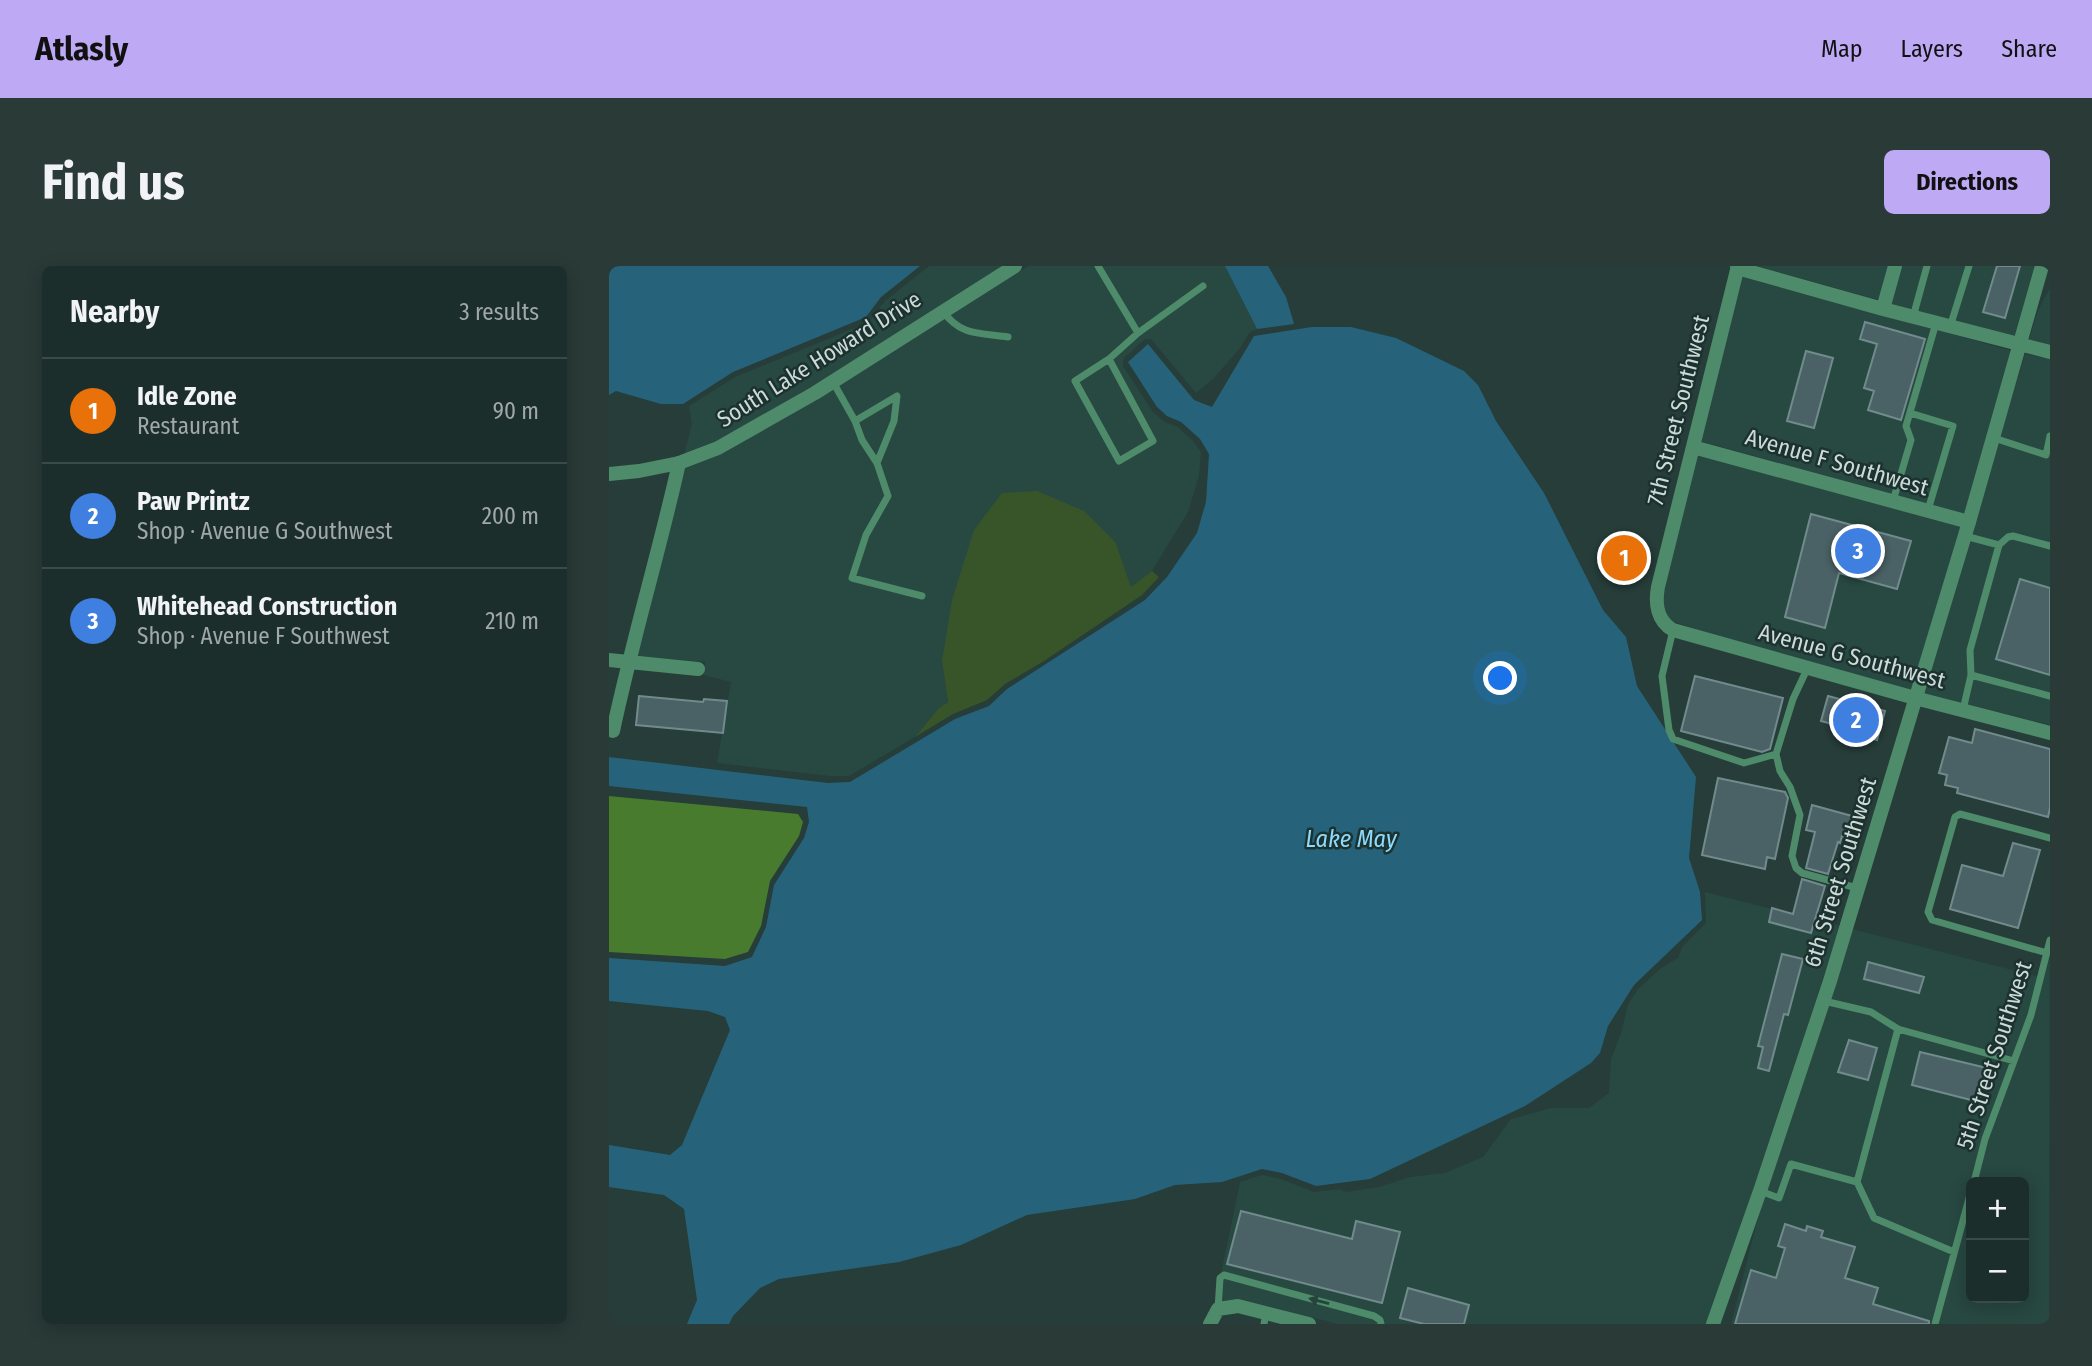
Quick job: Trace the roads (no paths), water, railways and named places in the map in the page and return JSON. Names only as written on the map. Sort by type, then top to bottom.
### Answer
[{"type":"street","name":"South Lake Howard Drive","points":[[609,474],[679,463],[735,439],[832,382],[1015,266]]},
{"type":"street","points":[[1883,309],[1895,266]]},
{"type":"street","name":"6th Street Southwest","points":[[1713,1324],[1761,1191],[1824,1001],[1994,439],[2042,266]]},
{"type":"street","points":[[1738,267],[1883,309],[2050,352]]},
{"type":"street","name":"7th Street Southwest","points":[[1673,630],[1661,621],[1656,606],[1658,587],[1738,267]]},
{"type":"street","name":"6th Street Southwest","points":[[2032,307],[2050,275]]},
{"type":"street","name":"Avenue F Southwest","points":[[1693,447],[1928,511],[1967,529]]},
{"type":"street","points":[[613,731],[679,463]]},
{"type":"street","name":"Avenue G Southwest","points":[[1673,630],[2050,733]]},
{"type":"street","points":[[609,660],[698,669]]},
{"type":"street","points":[[1210,1324],[1218,1309],[1238,1306],[1265,1319],[1309,1324]]},
{"type":"lane","points":[[1098,266],[1138,333]]},
{"type":"lane","points":[[1913,317],[1927,266]]},
{"type":"lane","points":[[1893,501],[1911,440],[1906,426],[1943,325],[1969,266]]},
{"type":"lane","points":[[1109,359],[1153,441],[1119,461],[1075,381],[1109,359],[1138,333],[1203,286]]},
{"type":"lane","points":[[942,310],[950,322],[963,331],[1008,337]]},
{"type":"lane","points":[[832,382],[877,463],[888,496],[866,535],[852,578],[922,596]]},
{"type":"lane","points":[[855,421],[897,396],[894,421],[877,463]]},
{"type":"lane","points":[[1910,414],[1953,426],[1928,511]]},
{"type":"lane","points":[[1994,439],[2046,455],[2050,436]]},
{"type":"lane","points":[[1967,529],[1999,545]]},
{"type":"lane","points":[[1963,710],[1971,675],[1970,650],[1999,545],[2013,536],[2050,546]]},
{"type":"lane","points":[[1673,630],[1662,676],[1669,730],[1673,739],[1744,763],[1776,754]]},
{"type":"lane","points":[[1808,667],[1793,699],[1776,754],[1780,771],[1790,787],[1800,814],[1792,856],[1795,868],[1802,873],[1858,889]]},
{"type":"lane","points":[[1971,675],[2050,696]]},
{"type":"lane","points":[[2047,953],[1932,920],[1928,912],[1955,817],[1960,814],[2050,838]]},
{"type":"lane","name":"5th Street Southwest","points":[[1975,1177],[1985,1139],[2031,1015],[2050,940]]},
{"type":"lane","points":[[1824,1001],[1871,1012],[1898,1029],[2014,1061]]},
{"type":"lane","points":[[1898,1029],[1857,1182],[1874,1219],[1954,1252]]},
{"type":"lane","points":[[1761,1191],[1779,1198],[1791,1164],[1857,1182]]},
{"type":"lane","points":[[1935,1324],[1966,1209]]},
{"type":"lane","points":[[1218,1309],[1220,1278],[1224,1275],[1374,1316],[1381,1324]]},
{"type":"water","points":[[609,266],[920,266],[881,297],[866,317],[733,372],[683,404],[661,404],[616,391],[609,395]]},
{"type":"water","points":[[1225,266],[1268,266],[1286,297],[1294,324],[1257,329]]},
{"type":"water","name":"Lake May","points":[[1312,327],[1351,327],[1396,338],[1464,371],[1478,385],[1496,421],[1544,493],[1603,610],[1626,637],[1637,686],[1696,777],[1689,858],[1700,892],[1702,920],[1634,985],[1608,1026],[1600,1053],[1591,1063],[1525,1106],[1370,1179],[1316,1186],[1282,1173],[1262,1169],[1222,1182],[1175,1185],[1135,1199],[1027,1215],[961,1245],[899,1262],[779,1279],[760,1288],[733,1316],[729,1324],[687,1324],[697,1300],[684,1209],[664,1195],[609,1187],[609,1145],[670,1155],[682,1145],[730,1030],[725,1017],[708,1011],[609,1001],[609,958],[725,966],[752,957],[766,927],[774,885],[804,838],[809,822],[807,807],[609,786],[609,757],[828,783],[850,782],[955,719],[989,706],[1007,689],[1145,600],[1167,577],[1197,533],[1206,502],[1209,454],[1200,439],[1181,422],[1167,416],[1157,407],[1128,362],[1148,344],[1194,400],[1212,407],[1254,336]]},
{"type":"place","name":"Whitehead Construction","points":[[1858,551]]},
{"type":"place","name":"Idle Zone","points":[[1624,558]]},
{"type":"place","name":"Paw Printz","points":[[1856,720]]}]
